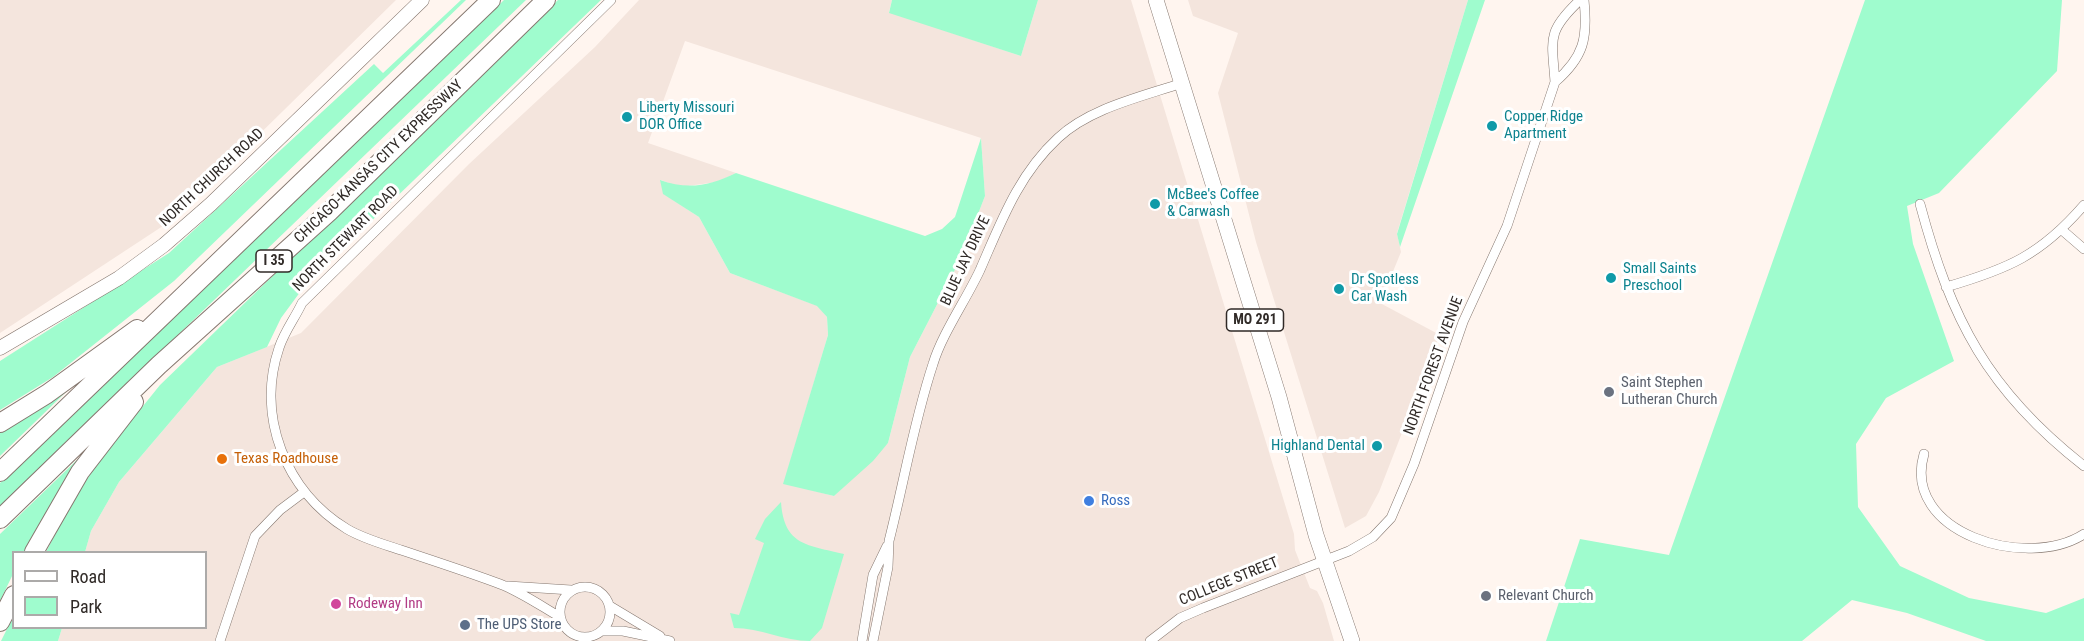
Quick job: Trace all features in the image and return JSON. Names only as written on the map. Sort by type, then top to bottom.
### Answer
[{"type":"highway","name":"I 35","points":[[0,472],[491,0]]},
{"type":"highway","name":"CHICAGO-KANSAS CITY EXPRESSWAY","points":[[0,519],[159,364],[329,212],[546,0]]},
{"type":"highway","points":[[0,423],[47,394],[120,340],[172,307]]},
{"type":"highway","points":[[35,551],[80,472],[139,397],[159,364]]},
{"type":"highway","points":[[0,622],[12,599]]},
{"type":"main road","name":"NORTH CHURCH ROAD","points":[[0,348],[119,278],[164,244],[211,204],[422,0]]},
{"type":"main road","name":"MO 291","points":[[1156,0],[1276,387],[1316,535],[1352,641]]},
{"type":"street","name":"NORTH STEWART ROAD","points":[[561,620],[502,585],[371,540],[348,529],[323,512],[304,492],[287,465],[275,435],[271,402],[273,374],[279,346],[302,303],[610,0]]},
{"type":"street","name":"NORTH FOREST AVENUE","points":[[1326,561],[1373,537],[1391,518],[1397,507],[1463,322],[1507,226],[1555,82],[1551,44],[1556,25],[1582,0]]},
{"type":"street","name":"NORTH FOREST AVENUE","points":[[1555,82],[1571,68],[1580,53],[1588,28],[1582,0]]},
{"type":"street","name":"BLUE JAY DRIVE","points":[[873,641],[888,567],[890,541],[933,362],[978,274],[1013,195],[1030,168],[1058,137],[1091,116],[1182,83]]},
{"type":"street","points":[[1920,204],[1946,287],[1967,335],[1995,379],[2028,418],[2084,466]]},
{"type":"street","points":[[1946,287],[2007,267],[2031,254],[2062,230],[2084,205]]},
{"type":"street","points":[[2062,230],[2084,249]]},
{"type":"street","points":[[1924,454],[1919,476],[1928,500],[1944,518],[1965,533],[2003,547],[2020,550],[2052,548],[2084,534]]},
{"type":"street","points":[[220,641],[255,536],[272,517],[304,492]]},
{"type":"street","name":"BLUE JAY DRIVE","points":[[862,641],[873,575],[890,541]]},
{"type":"street","name":"COLLEGE STREET","points":[[1150,641],[1180,618],[1326,561]]},
{"type":"street","name":"NORTH STEWART ROAD","points":[[502,585],[571,590]]},
{"type":"street","points":[[566,641],[561,620],[561,602],[571,590],[584,586],[592,587],[607,598],[610,606],[610,620],[595,636]]},
{"type":"street","points":[[610,606],[668,640]]},
{"type":"street","points":[[561,620],[567,630],[579,637],[623,631],[668,640]]},
{"type":"shaded area","points":[[0,0],[396,0],[172,220],[0,333]]},
{"type":"shaded area","points":[[639,0],[892,0],[889,12],[1021,56],[1038,0],[1131,0],[1294,534],[1295,550],[1310,588],[1317,591],[1323,603],[1334,641],[58,641],[62,629],[207,629],[207,551],[85,551],[91,531],[119,482],[217,367],[301,333],[469,164],[595,47]],"holes":[[[685,41],[981,138],[985,196],[961,258],[910,357],[888,443],[834,496],[784,483],[828,335],[827,317],[818,306],[730,273],[699,217],[664,194],[661,180],[679,187],[718,182],[736,173],[648,143]]]},
{"type":"shaded area","points":[[1188,0],[1468,0],[1397,233],[1401,252],[1380,303],[1440,335],[1379,492],[1366,516],[1345,528],[1256,242],[1218,93],[1238,33],[1193,16]]},
{"type":"green space","points":[[461,0],[466,0],[174,281],[53,377],[0,410],[0,361],[169,253],[374,64],[383,73]]},
{"type":"green space","points":[[504,0],[526,0],[0,506],[0,483]]},
{"type":"green space","points":[[558,0],[601,0],[306,284],[281,318],[267,347],[217,367],[119,482],[91,531],[85,551],[47,551],[68,509],[98,462],[160,385]]},
{"type":"green space","points":[[892,0],[1038,0],[1021,56],[889,13]]},
{"type":"green space","points":[[1468,0],[1485,0],[1400,247],[1397,234]]},
{"type":"green space","points":[[1865,0],[2062,0],[2057,71],[1939,193],[1907,206],[1913,244],[1954,361],[1886,398],[1856,444],[1858,507],[1900,566],[1969,598],[2046,613],[2084,598],[2084,641],[1986,641],[1907,613],[1852,600],[1802,641],[1546,641],[1580,539],[1669,555]]},
{"type":"green space","points":[[981,138],[985,196],[961,258],[910,357],[888,443],[873,461],[834,496],[783,484],[828,335],[827,317],[817,306],[730,273],[699,217],[663,194],[660,180],[689,186],[708,184],[736,173],[925,236],[942,229],[955,217]]},
{"type":"green space","points":[[63,391],[66,392],[0,456],[0,432]]},
{"type":"green space","points":[[82,455],[26,551],[12,551],[12,576],[0,601],[0,534]]},
{"type":"green space","points":[[781,502],[787,527],[800,541],[844,554],[822,628],[810,641],[734,628],[730,613],[739,615],[764,543],[755,539],[765,519]]},
{"type":"green space","points":[[12,619],[12,629],[62,629],[58,641],[1,641]]},
{"type":"place","name":"Liberty Missouri DOR Office","points":[[627,117]]},
{"type":"place","name":"Copper Ridge Apartment","points":[[1492,126]]},
{"type":"place","name":"McBee's Coffee & Carwash","points":[[1155,204]]},
{"type":"place","name":"Small Saints Preschool","points":[[1611,278]]},
{"type":"place","name":"Dr Spotless Car Wash","points":[[1339,289]]},
{"type":"place","name":"Saint Stephen Lutheran Church","points":[[1609,392]]},
{"type":"place","name":"Highland Dental","points":[[1377,446]]},
{"type":"place","name":"Texas Roadhouse","points":[[222,459]]},
{"type":"place","name":"Ross","points":[[1089,501]]},
{"type":"place","name":"Relevant Church","points":[[1486,596]]},
{"type":"place","name":"Rodeway Inn","points":[[336,604]]},
{"type":"place","name":"The UPS Store","points":[[465,625]]}]
